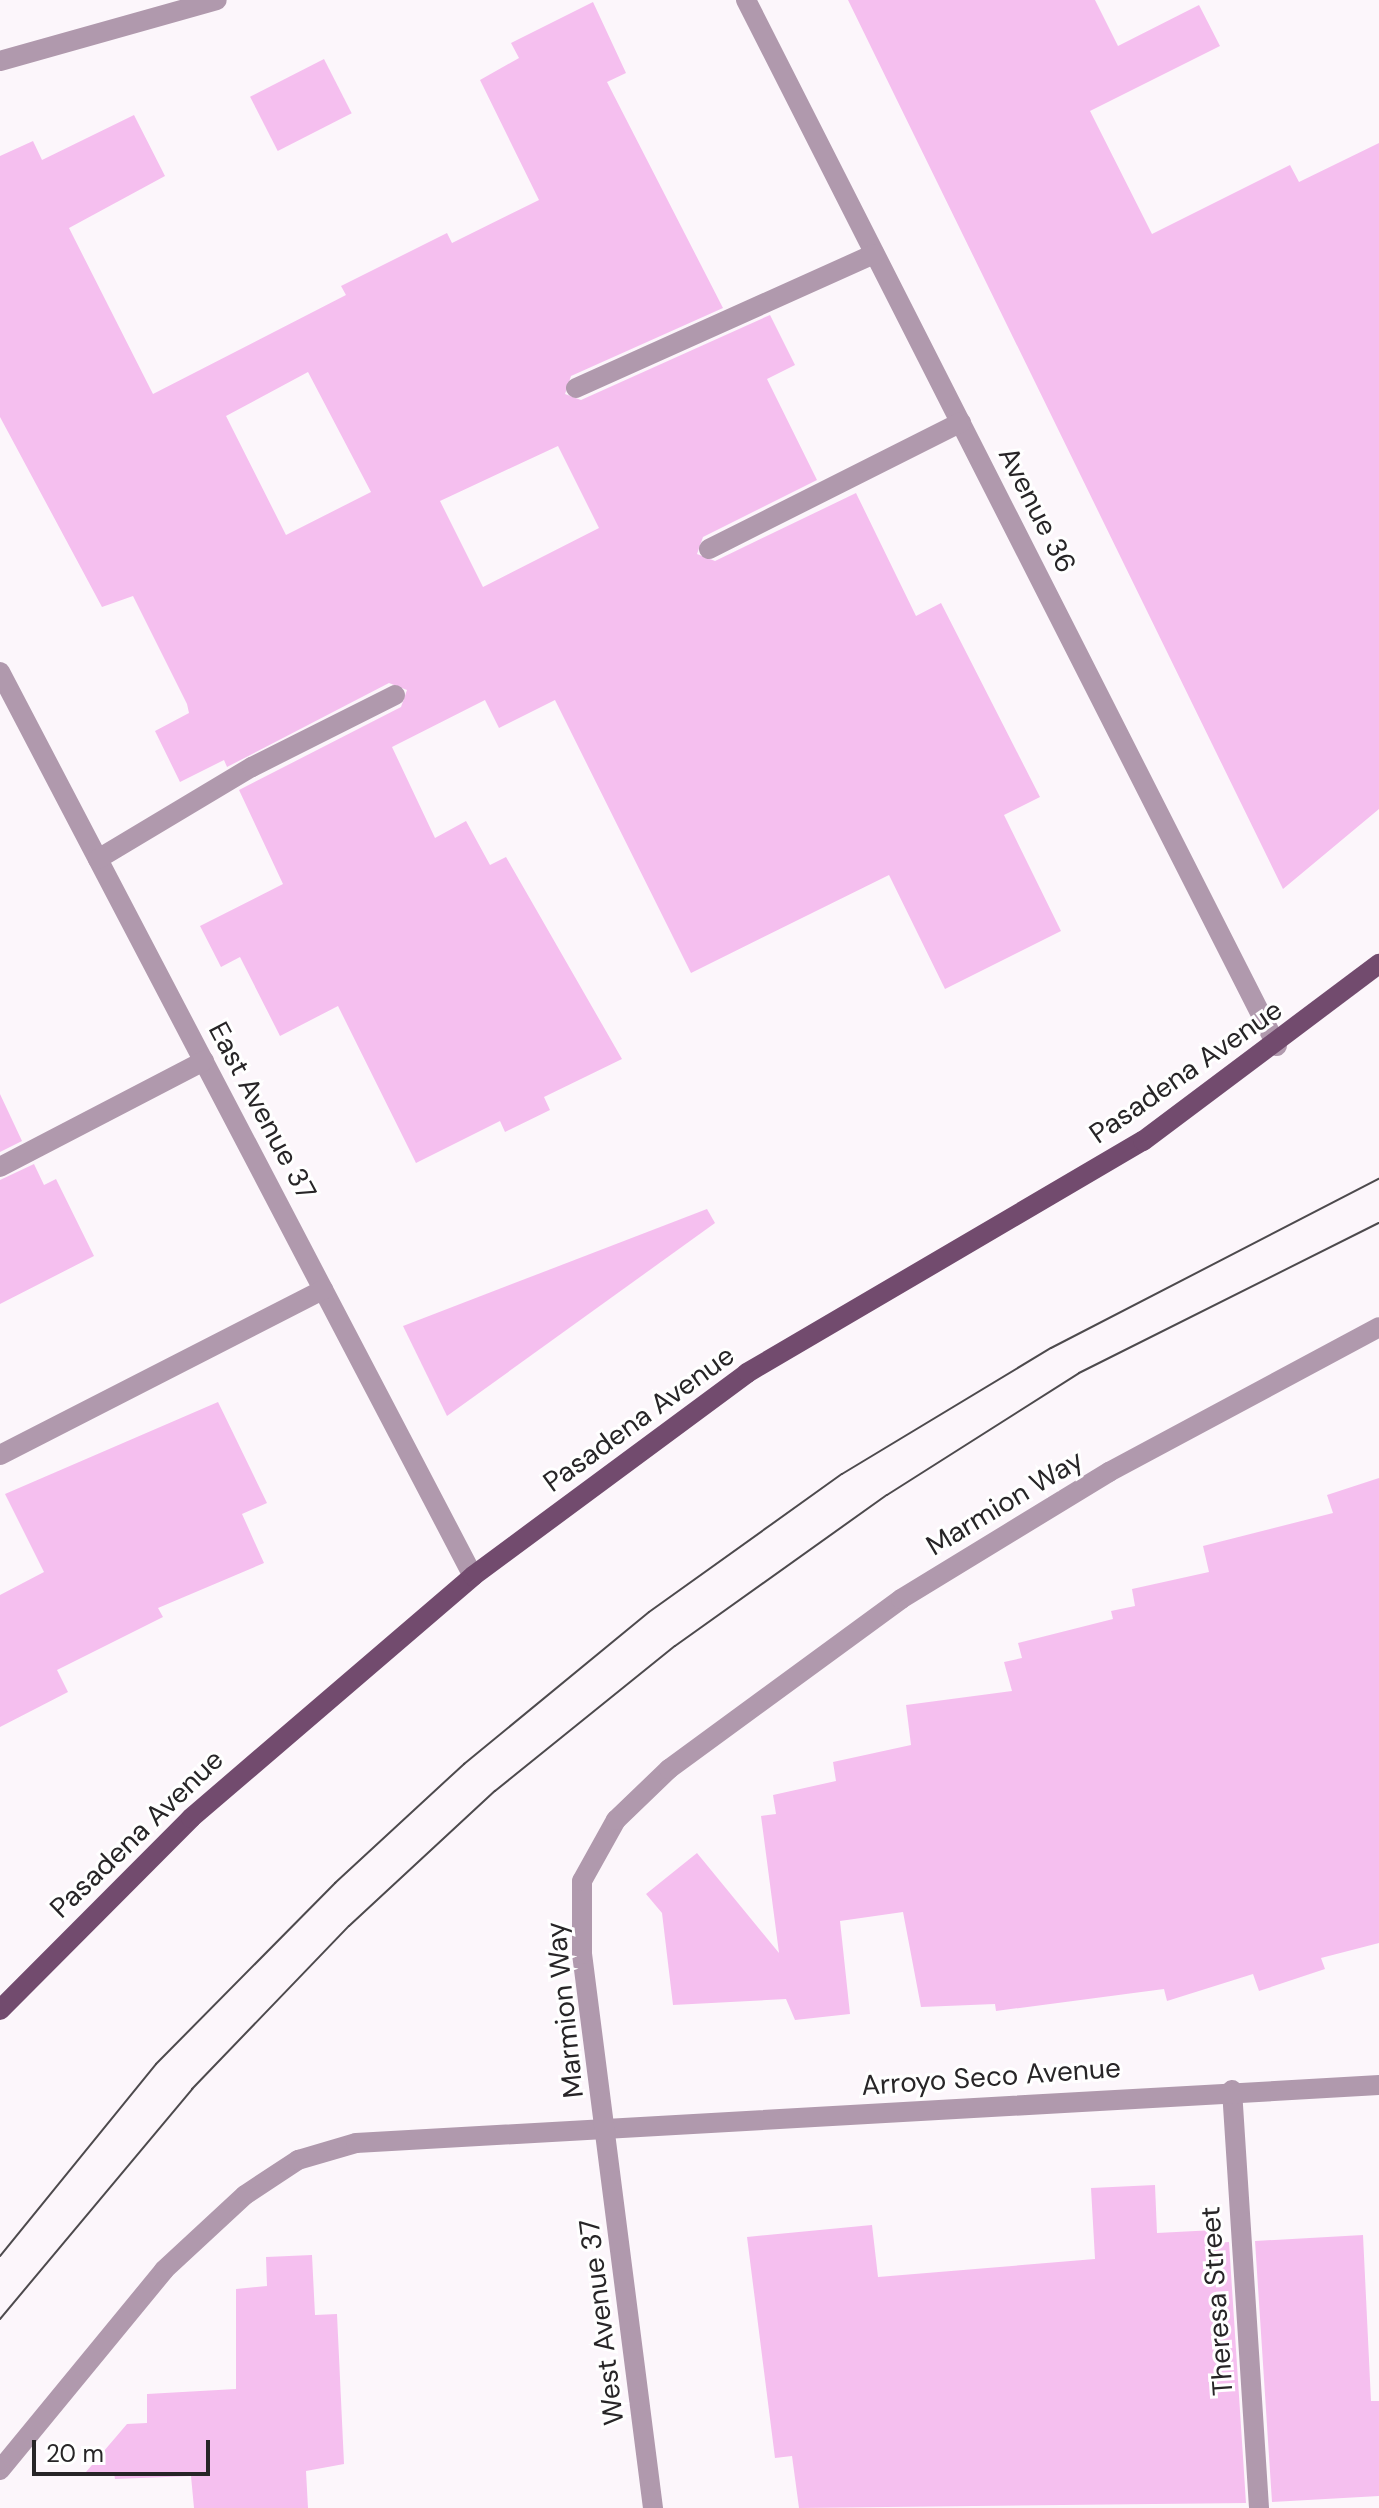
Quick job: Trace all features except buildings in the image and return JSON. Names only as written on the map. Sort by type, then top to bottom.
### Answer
[{"type":"main road","name":"Pasadena Avenue","points":[[0,2010],[191,1818],[473,1576],[747,1373],[1143,1141],[1277,1046],[1379,964]]},
{"type":"street","points":[[0,61],[217,0]]},
{"type":"street","name":"Avenue 36","points":[[746,0],[1277,1046]]},
{"type":"street","points":[[576,388],[874,254]]},
{"type":"street","points":[[709,549],[961,422]]},
{"type":"street","name":"East Avenue 37","points":[[0,672],[473,1576]]},
{"type":"street","points":[[98,859],[252,767],[395,695]]},
{"type":"street","points":[[0,1167],[204,1061]]},
{"type":"street","points":[[0,1455],[323,1290]]},
{"type":"street","name":"Marmion Way","points":[[0,2470],[164,2270],[245,2195],[298,2160],[356,2143],[607,2129],[582,1954],[582,1881],[616,1820],[669,1769],[901,1599],[1109,1472],[1379,1327]]},
{"type":"street","name":"Arroyo Seco Avenue","points":[[607,2129],[1232,2090],[1379,2085]]},
{"type":"street","name":"Theresa Street","points":[[1232,2090],[1259,2508]]},
{"type":"street","name":"West Avenue 37","points":[[607,2129],[653,2508]]},
{"type":"tram line","points":[[0,2256],[156,2064],[335,1883],[464,1764],[649,1612],[842,1474],[1051,1348],[1379,1179]]},
{"type":"tram line","points":[[0,2319],[192,2089],[349,1926],[495,1791],[675,1646],[887,1495],[1079,1373],[1379,1223]]}]
